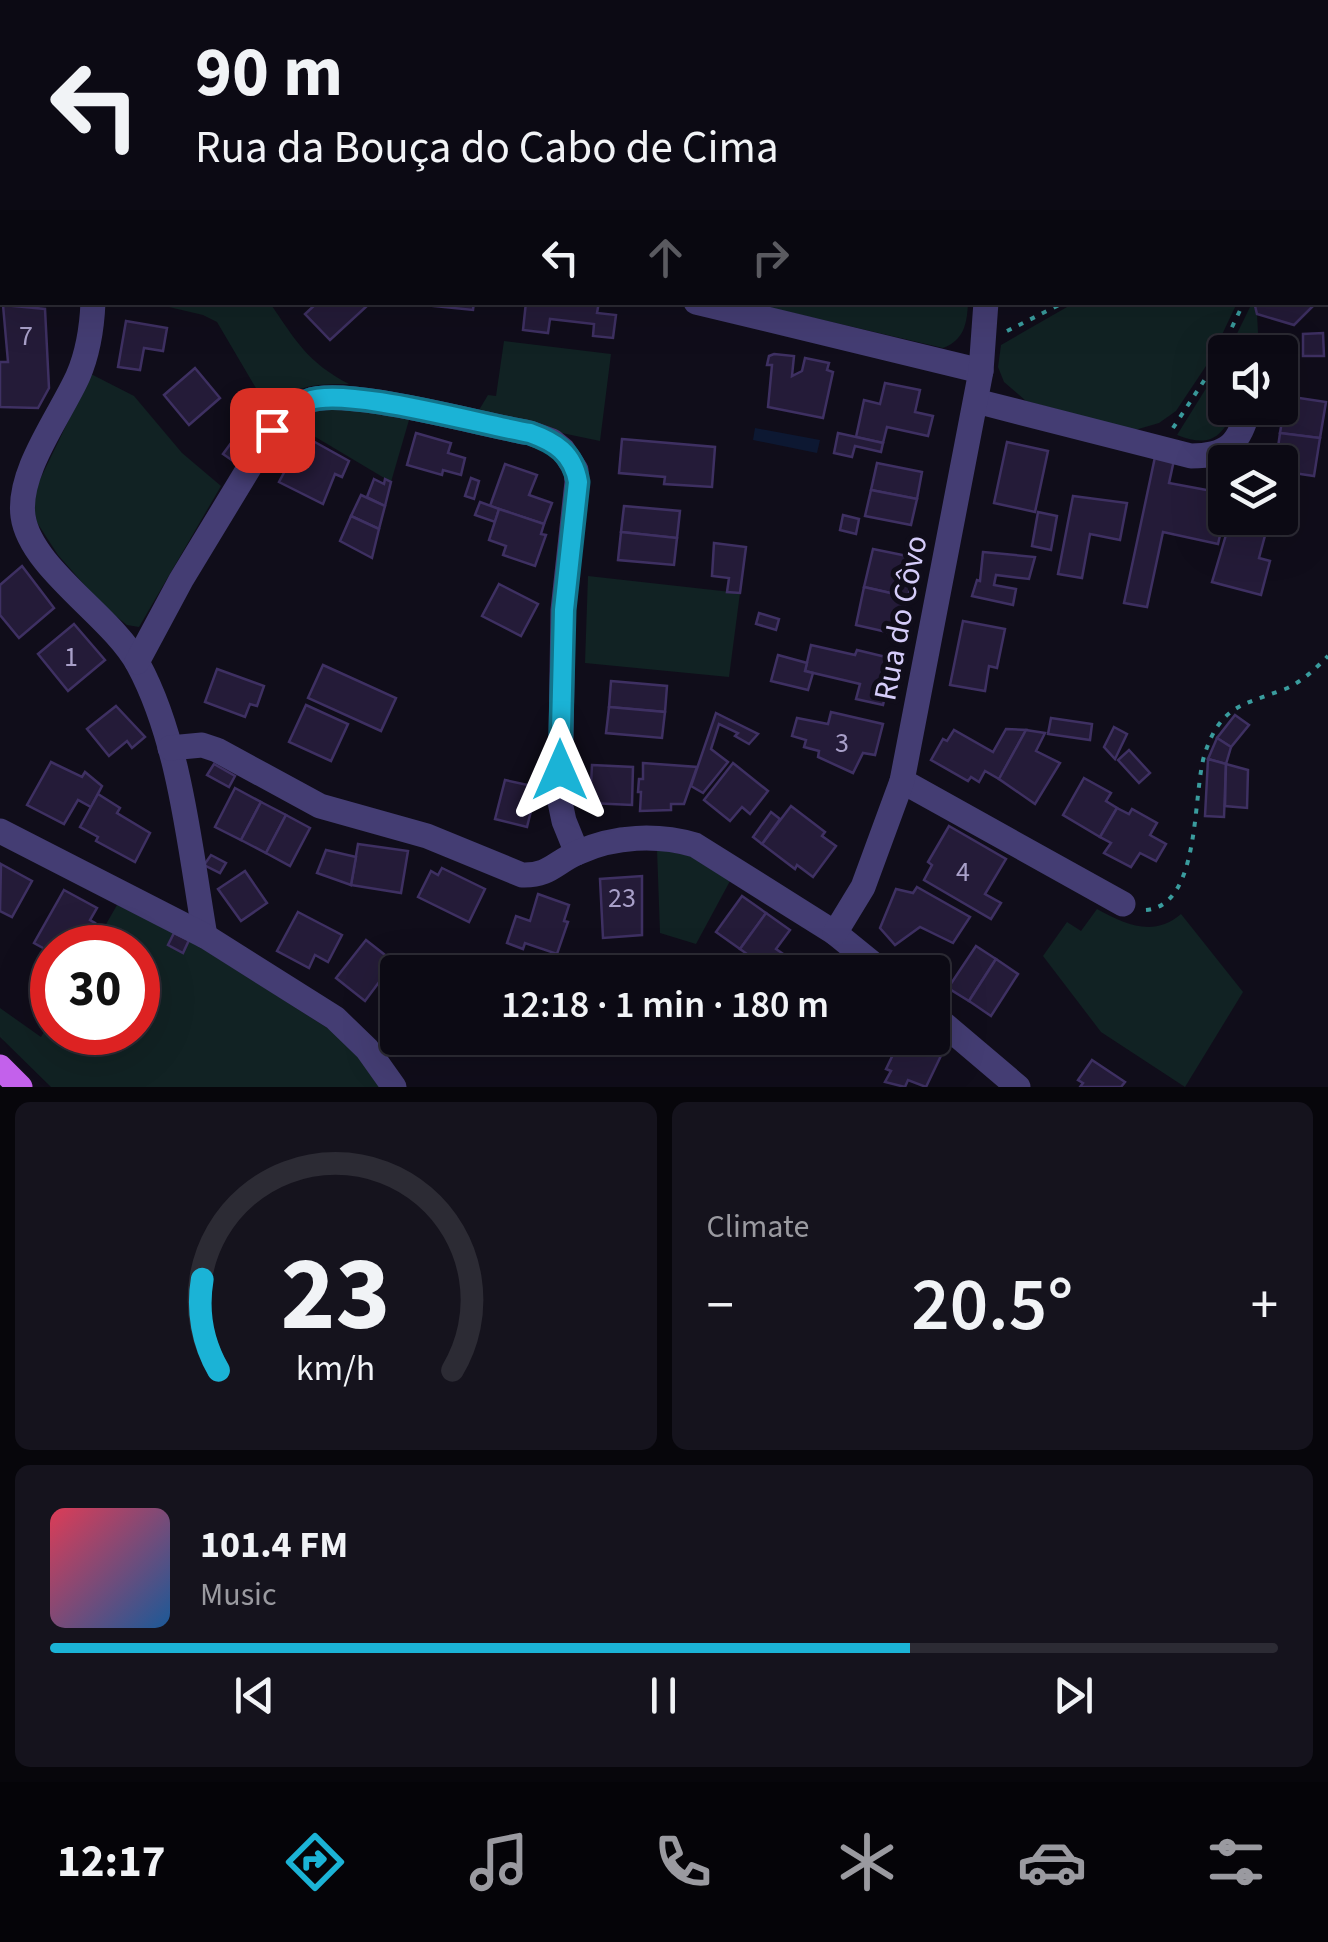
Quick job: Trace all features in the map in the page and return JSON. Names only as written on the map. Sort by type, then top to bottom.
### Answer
[{"type":"main road","points":[[0,1067],[20,1087]]},
{"type":"street","points":[[94,305],[79,373],[29,472],[22,499],[23,519],[41,556],[115,633],[137,662],[170,748],[204,936]]},
{"type":"street","points":[[708,305],[982,371]]},
{"type":"street","name":"Rua do Côvo","points":[[835,933],[863,886],[902,781],[982,371],[986,305]]},
{"type":"street","points":[[137,662],[255,456],[272,430],[292,409],[308,400],[347,396],[552,440],[570,458],[578,482],[564,610],[560,747],[560,802],[577,853]]},
{"type":"street","points":[[976,402],[1191,456],[1224,452],[1243,425]]},
{"type":"street","points":[[170,748],[187,744],[217,750],[320,806],[427,836],[522,875],[538,876],[577,853],[610,842],[670,838],[695,845],[835,933],[862,955]]},
{"type":"street","points":[[902,781],[1123,904]]},
{"type":"street","points":[[0,831],[204,936],[335,1018],[367,1049],[394,1087]]},
{"type":"street","points":[[950,1029],[1018,1087]]},
{"type":"path","points":[[985,336],[1011,330],[1059,305]]},
{"type":"path","points":[[1156,447],[1194,399],[1243,305]]},
{"type":"path","points":[[1123,904],[1140,910],[1159,909],[1178,888],[1198,819],[1203,758],[1224,716],[1239,704],[1304,678],[1328,656]]},
{"type":"shaded area","points":[[160,305],[271,305],[312,359],[349,384],[305,387],[287,396],[270,412],[217,322]]},
{"type":"shaded area","points":[[759,305],[968,305],[963,330],[956,341],[943,348]]},
{"type":"shaded area","points":[[1071,305],[1236,305],[1222,335],[1208,335],[1208,363],[1176,411],[1159,423],[1135,430],[1026,401],[1004,382],[998,367],[1001,345]]},
{"type":"shaded area","points":[[1251,305],[1257,314],[1258,335],[1236,335]]},
{"type":"shaded area","points":[[504,341],[611,354],[600,441],[476,415],[488,395],[496,396]]},
{"type":"shaded area","points":[[91,374],[134,396],[182,453],[221,486],[139,627],[127,625],[103,606],[58,555],[36,521],[32,496]]},
{"type":"shaded area","points":[[1208,385],[1208,425],[1225,427],[1206,440],[1177,435]]},
{"type":"shaded area","points":[[334,405],[409,420],[391,482],[292,423],[310,410]]},
{"type":"shaded area","points":[[588,576],[740,593],[729,677],[585,663]]},
{"type":"shaded area","points":[[657,849],[690,856],[730,881],[696,944],[660,933]]},
{"type":"shaded area","points":[[117,905],[158,925],[106,925]]},
{"type":"shaded area","points":[[1097,909],[1128,924],[1150,927],[1181,914],[1243,992],[1185,1087],[1101,1032],[1043,956],[1067,922],[1081,931]]},
{"type":"shaded area","points":[[160,926],[189,940],[343,1038],[384,1087],[51,1087],[0,1037],[0,1008],[30,1029],[30,1055],[160,1055]]},
{"type":"water","points":[[755,428],[820,440],[817,453],[753,440]]},
{"type":"building","points":[[3,305],[45,309],[49,388],[38,408],[0,407],[0,362],[8,362]]},
{"type":"building","points":[[315,305],[368,305],[330,340],[305,314]]},
{"type":"building","points":[[433,305],[474,305],[473,310]]},
{"type":"building","points":[[526,305],[598,305],[597,313],[616,315],[613,338],[593,336],[594,324],[550,319],[548,333],[523,330]]},
{"type":"building","points":[[1255,305],[1314,305],[1294,325],[1257,314]]},
{"type":"building","points":[[126,321],[167,328],[163,351],[144,348],[140,370],[118,367]]},
{"type":"building","points":[[1323,333],[1324,356],[1303,356],[1303,334]]},
{"type":"building","points":[[769,356],[794,356],[792,376],[802,371],[805,358],[829,363],[827,370],[833,372],[823,418],[768,407],[772,365],[767,365]]},
{"type":"building","points":[[195,368],[220,398],[189,425],[164,395]]},
{"type":"building","points":[[885,383],[920,390],[915,412],[933,416],[928,436],[887,427],[883,443],[856,437],[864,400],[880,404]]},
{"type":"building","points":[[1298,398],[1326,402],[1320,438],[1280,433],[1281,425],[1298,425]]},
{"type":"building","points":[[416,433],[451,443],[448,453],[465,458],[461,475],[443,470],[442,475],[407,465]]},
{"type":"building","points":[[838,433],[883,443],[881,452],[855,446],[852,457],[834,453]]},
{"type":"building","points":[[1280,433],[1320,438],[1314,476],[1298,474],[1298,445],[1278,445]]},
{"type":"building","points":[[234,439],[246,447],[236,463],[223,454]]},
{"type":"building","points":[[622,439],[715,447],[712,487],[664,484],[665,477],[619,473]]},
{"type":"building","points":[[313,441],[349,461],[342,477],[335,474],[323,504],[279,482],[295,452],[306,457]]},
{"type":"building","points":[[1007,442],[1048,451],[1035,512],[994,503]]},
{"type":"building","points":[[1155,457],[1174,460],[1169,483],[1208,490],[1208,535],[1220,535],[1218,544],[1163,532],[1147,607],[1124,603]]},
{"type":"building","points":[[877,463],[922,472],[917,499],[871,490]]},
{"type":"building","points":[[505,464],[537,475],[529,495],[552,503],[544,524],[490,506]]},
{"type":"building","points":[[471,478],[479,481],[474,499],[465,496]]},
{"type":"building","points":[[374,479],[384,484],[385,479],[391,482],[385,506],[367,497]]},
{"type":"building","points":[[871,490],[917,499],[911,525],[865,516]]},
{"type":"building","points":[[361,495],[385,506],[379,529],[351,516]]},
{"type":"building","points":[[1073,496],[1127,503],[1120,540],[1090,534],[1082,578],[1058,574]]},
{"type":"building","points":[[480,502],[499,509],[495,522],[475,515]]},
{"type":"building","points":[[624,506],[680,511],[677,538],[621,532]]},
{"type":"building","points":[[499,509],[544,524],[541,534],[546,535],[535,566],[503,555],[506,546],[489,540]]},
{"type":"building","points":[[1038,512],[1057,516],[1051,550],[1032,546]]},
{"type":"building","points":[[843,515],[859,519],[856,534],[840,530]]},
{"type":"building","points":[[351,516],[379,529],[372,558],[340,541]]},
{"type":"building","points":[[621,532],[677,538],[674,565],[618,560]]},
{"type":"building","points":[[1226,535],[1265,535],[1259,558],[1270,561],[1261,595],[1212,582]]},
{"type":"building","points":[[714,543],[746,547],[740,593],[727,592],[729,578],[712,576]]},
{"type":"building","points":[[873,549],[917,558],[908,597],[864,587]]},
{"type":"building","points":[[983,552],[1035,557],[1029,579],[996,575],[994,585],[1016,589],[1013,605],[972,596],[977,580],[980,581]]},
{"type":"building","points":[[22,566],[54,608],[19,638],[0,615],[0,585]]},
{"type":"building","points":[[499,584],[538,604],[521,636],[482,616]]},
{"type":"building","points":[[864,587],[908,597],[900,635],[856,625]]},
{"type":"building","points":[[759,613],[779,619],[776,630],[756,624]]},
{"type":"building","points":[[963,621],[1005,629],[997,668],[989,666],[985,691],[950,685]]},
{"type":"building","points":[[74,624],[105,660],[68,691],[38,654]]},
{"type":"building","points":[[811,645],[894,659],[883,705],[856,699],[860,684],[805,671]]},
{"type":"building","points":[[778,655],[807,663],[805,671],[813,673],[808,690],[771,681]]},
{"type":"building","points":[[323,665],[396,698],[381,731],[308,698]]},
{"type":"building","points":[[217,669],[264,686],[257,706],[250,704],[245,717],[205,702]]},
{"type":"building","points":[[611,681],[667,686],[665,712],[609,707]]},
{"type":"building","points":[[306,705],[348,724],[331,761],[289,742]]},
{"type":"building","points":[[116,706],[145,737],[132,748],[127,741],[109,756],[87,729]]},
{"type":"building","points":[[609,707],[665,712],[662,738],[606,733]]},
{"type":"building","points":[[831,712],[883,724],[875,755],[863,753],[853,773],[818,757],[819,751],[804,747],[806,740],[792,736],[797,718],[828,724]]},
{"type":"building","points":[[716,713],[758,734],[749,744],[735,736],[738,733],[719,724],[711,749],[728,762],[703,793],[691,786]]},
{"type":"building","points":[[1235,715],[1249,725],[1231,747],[1217,738]]},
{"type":"building","points":[[1051,718],[1092,724],[1090,740],[1048,734]]},
{"type":"building","points":[[1114,727],[1127,734],[1115,759],[1104,747]]},
{"type":"building","points":[[1006,729],[1026,730],[999,779],[985,771],[979,782],[971,777],[968,781],[931,760],[943,739],[947,741],[954,730],[993,752]]},
{"type":"building","points":[[1026,730],[1045,733],[1036,751],[1060,763],[1035,804],[999,779]]},
{"type":"building","points":[[1217,738],[1231,747],[1226,764],[1208,759]]},
{"type":"building","points":[[1129,750],[1150,773],[1139,783],[1118,760]]},
{"type":"building","points":[[1208,759],[1226,764],[1224,817],[1205,816]]},
{"type":"building","points":[[51,762],[82,777],[85,772],[102,786],[91,807],[78,800],[64,824],[27,805]]},
{"type":"building","points":[[643,763],[697,767],[684,804],[671,804],[671,810],[640,811],[638,792]]},
{"type":"building","points":[[733,763],[768,791],[750,814],[742,807],[730,821],[704,800]]},
{"type":"building","points":[[214,764],[235,776],[229,787],[207,775]]},
{"type":"building","points":[[1226,764],[1248,770],[1247,808],[1225,806]]},
{"type":"building","points":[[592,765],[633,767],[632,805],[590,803]]},
{"type":"building","points":[[1084,778],[1111,793],[1106,801],[1117,808],[1100,837],[1063,815]]},
{"type":"building","points":[[505,780],[537,787],[527,827],[495,819]]},
{"type":"building","points":[[235,788],[261,802],[241,840],[215,827]]},
{"type":"building","points":[[98,794],[120,808],[117,813],[150,833],[135,862],[96,841],[98,837],[80,827]]},
{"type":"building","points":[[261,802],[286,815],[266,853],[241,840]]},
{"type":"building","points":[[791,806],[825,832],[822,836],[836,846],[813,877],[797,865],[795,869],[762,844]]},
{"type":"building","points":[[1117,808],[1129,814],[1132,809],[1157,823],[1150,835],[1166,844],[1156,861],[1140,853],[1131,867],[1104,853],[1111,843],[1100,837]]},
{"type":"building","points":[[771,812],[780,819],[762,844],[753,837]]},
{"type":"building","points":[[286,815],[310,828],[290,866],[266,853]]},
{"type":"building","points":[[949,826],[1006,859],[985,894],[1001,903],[991,919],[924,880],[932,865],[928,862]]},
{"type":"building","points":[[358,844],[408,851],[401,893],[351,885]]},
{"type":"building","points":[[326,850],[356,857],[351,885],[317,873]]},
{"type":"building","points":[[211,855],[226,863],[220,873],[204,865]]},
{"type":"building","points":[[1,864],[32,881],[12,917],[0,911]]},
{"type":"building","points":[[442,868],[485,889],[469,922],[418,897],[431,871],[438,875]]},
{"type":"building","points":[[245,871],[267,903],[241,921],[218,889]]},
{"type":"building","points":[[642,876],[642,935],[603,938],[600,879]]},
{"type":"building","points":[[917,887],[970,917],[953,943],[920,927],[895,945],[880,928],[896,889],[913,893]]},
{"type":"building","points":[[64,890],[97,908],[90,920],[94,925],[44,925]]},
{"type":"building","points":[[538,894],[569,905],[564,921],[568,922],[557,954],[525,943],[523,949],[507,943],[516,916],[530,921]]},
{"type":"building","points":[[742,896],[766,913],[740,949],[716,932]]},
{"type":"building","points":[[298,912],[342,935],[328,962],[315,955],[309,968],[277,951]]},
{"type":"building","points":[[766,913],[790,930],[776,949],[785,955],[748,955],[740,949]]},
{"type":"building","points":[[174,933],[189,940],[183,953],[168,945]]},
{"type":"building","points":[[366,940],[385,955],[380,955],[380,981],[365,1001],[336,978]]},
{"type":"building","points":[[976,946],[996,959],[969,1001],[950,989]]},
{"type":"building","points":[[996,959],[1018,974],[991,1016],[969,1001]]},
{"type":"building","points":[[893,1055],[941,1055],[926,1087],[908,1080],[905,1087],[885,1082],[891,1071],[886,1069]]},
{"type":"building","points":[[1092,1060],[1125,1082],[1121,1087],[1080,1087],[1083,1083],[1078,1080]]},
{"type":"route","points":[[272,430],[292,409],[308,400],[347,396],[530,433],[552,440],[570,458],[578,482],[564,610],[560,770]]}]
